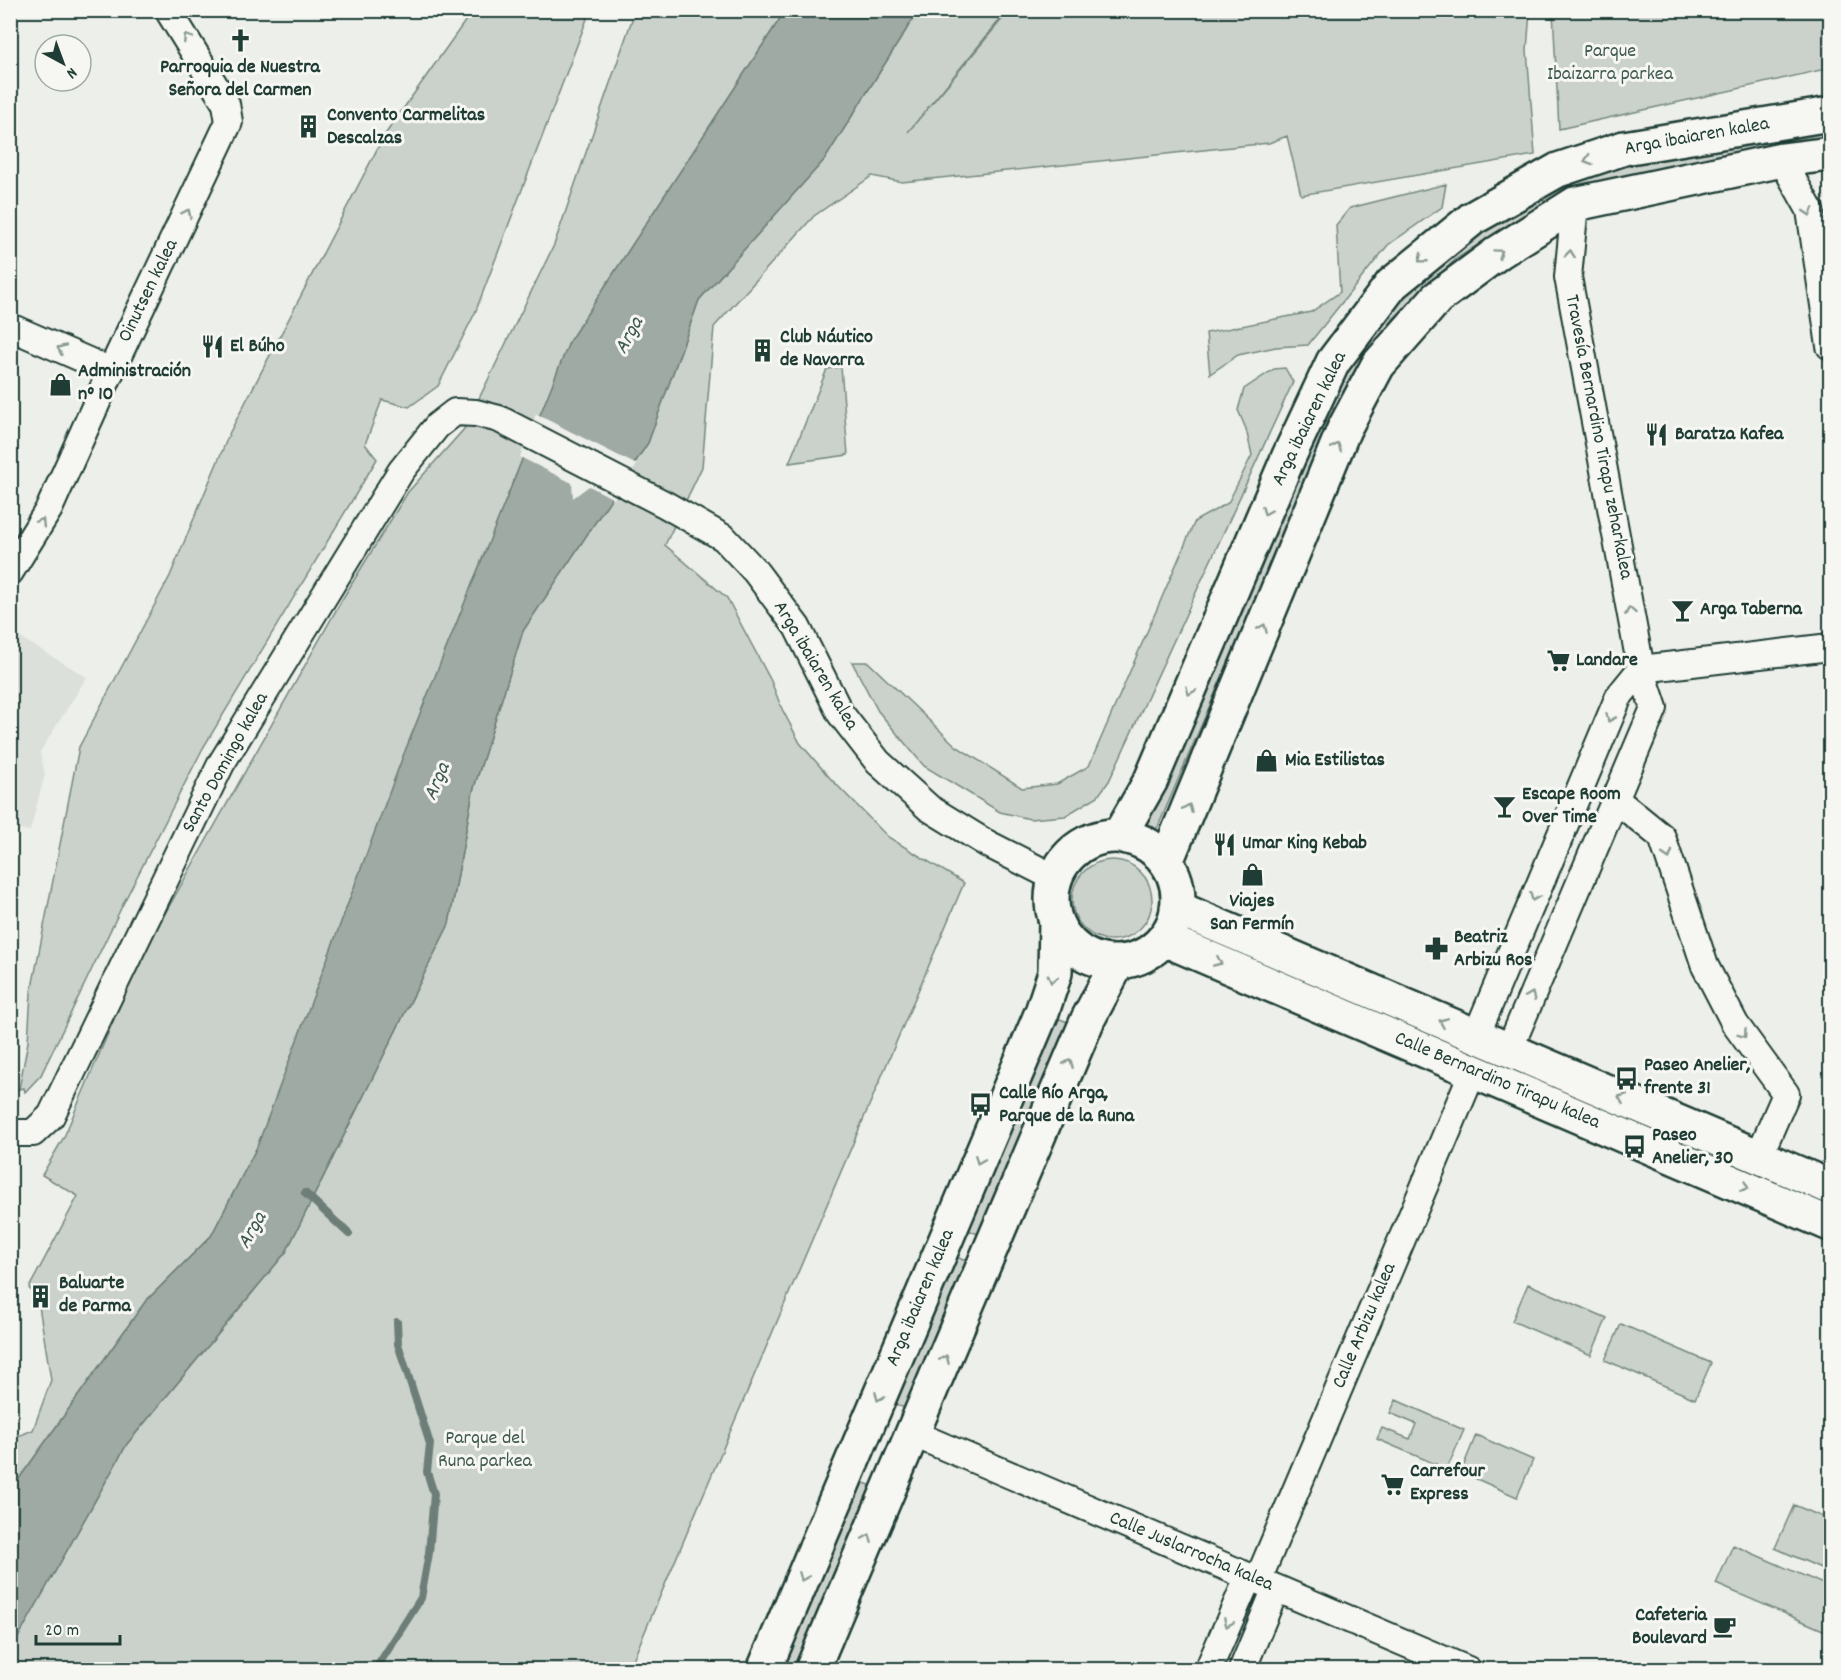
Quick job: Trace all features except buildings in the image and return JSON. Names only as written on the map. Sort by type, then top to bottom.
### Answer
[{"type":"street","name":"Oinutsen kalea","points":[[10,572],[49,509],[111,371],[229,123],[226,105],[168,10]]},
{"type":"street","name":"Arga ibaiaren kalea","points":[[1119,836],[1151,780],[1289,456],[1333,362],[1392,284],[1473,218],[1558,170],[1624,148],[1830,114]]},
{"type":"street","name":"Arga ibaiaren kalea","points":[[1166,862],[1344,429],[1378,365],[1437,298],[1499,252],[1575,204],[1782,160],[1830,154]]},
{"type":"street","points":[[1782,160],[1810,210],[1830,346]]},
{"type":"street","name":"Travesía Bernardino Tirapu zeharkalea","points":[[1575,204],[1568,277],[1641,669]]},
{"type":"street","points":[[10,327],[111,371]]},
{"type":"street","name":"Santo Domingo kalea","points":[[10,1133],[33,1134],[51,1116],[221,764],[401,471],[436,426],[455,412],[488,416]]},
{"type":"street","name":"Arga ibaiaren kalea","points":[[488,416],[666,505],[724,538],[755,571],[797,627],[840,713],[878,762],[929,808],[986,843],[1055,878]]},
{"type":"street","points":[[1476,1036],[1616,704],[1641,669],[1830,647]]},
{"type":"street","points":[[1509,1050],[1654,708],[1641,669]]},
{"type":"street","points":[[1615,799],[1662,837],[1705,966],[1736,1024],[1786,1094],[1759,1156]]},
{"type":"street","points":[[1119,836],[1137,840],[1153,849],[1166,862],[1174,876],[1178,908],[1164,939],[1151,950],[1135,958],[1118,962],[1098,960],[1080,952],[1065,938],[1052,907],[1055,878],[1066,860],[1080,846],[1099,838],[1119,836]]},
{"type":"street","name":"Calle Bernardino Tirapu kalea","points":[[1178,908],[1830,1187]]},
{"type":"street","name":"Arga ibaiaren kalea","points":[[764,1670],[1042,1012],[1055,973],[1056,921]]},
{"type":"street","name":"Calle Bernardino Tirapu kalea","points":[[1164,939],[1830,1224]]},
{"type":"street","points":[[812,1670],[1088,1019],[1118,962]]},
{"type":"street","name":"Calle Arbizu kalea","points":[[1208,1670],[1261,1582],[1473,1071]]},
{"type":"street","name":"Calle Juslarrocha kalea","points":[[914,1434],[1468,1670]]},
{"type":"street","name":"Calle Arbizu kalea","points":[[1242,1670],[1261,1582]]},
{"type":"shaded area","points":[[11,632],[87,677],[40,752],[45,774],[30,831],[11,828]]},
{"type":"green space","points":[[473,10],[590,11],[475,313],[438,386],[409,407],[382,400],[365,444],[377,459],[203,748],[124,902],[41,1075],[25,1092],[24,1088],[19,1089],[28,1042],[31,993],[79,747],[170,576],[230,432],[384,136]]},
{"type":"green space","points":[[635,11],[785,11],[570,340],[257,1147],[211,1236],[145,1302],[11,1490],[11,1439],[33,1430],[51,1380],[38,1300],[29,1288],[78,1196],[42,1175],[64,1137],[140,958],[343,598],[408,492],[464,429],[554,245]]},
{"type":"green space","name":"Parque del Runa parkea","points":[[918,11],[1007,11],[908,132],[1009,11],[1530,11],[1527,50],[1535,155],[1301,195],[1287,136],[1269,143],[902,182],[872,176],[814,216],[714,327],[702,467],[665,545],[727,598],[771,681],[782,709],[800,743],[830,778],[888,837],[964,883],[629,1669],[11,1670],[11,1650],[127,1444],[286,1252],[449,924],[473,791],[523,631],[648,443],[699,300],[825,159]]},
{"type":"green space","name":"Parque Ibaizarra parkea","points":[[1553,11],[1830,11],[1830,68],[1559,129]]},
{"type":"green space","points":[[1830,126],[1830,144],[1583,189],[1510,224],[1456,259],[1394,318],[1364,358],[1339,403],[1157,829],[1140,820],[1335,381],[1389,305],[1500,213],[1610,165]]},
{"type":"green space","points":[[1446,184],[1442,207],[1388,245],[1308,345],[1276,347],[1238,355],[1210,374],[1206,333],[1311,312],[1340,292],[1336,225],[1350,208]]},
{"type":"green space","points":[[841,367],[848,455],[789,463],[827,369]]},
{"type":"green space","points":[[1285,368],[1293,382],[1109,781],[1098,796],[1065,816],[1030,819],[1000,812],[924,766],[878,711],[852,662],[868,662],[956,746],[1022,788],[1057,784],[1089,766],[1195,521],[1228,503],[1252,455],[1246,429],[1238,410],[1244,389],[1274,369]]},
{"type":"green space","points":[[1112,860],[1134,867],[1140,872],[1151,892],[1152,900],[1145,922],[1140,928],[1120,939],[1112,940],[1090,933],[1084,928],[1073,908],[1072,900],[1079,878],[1084,872],[1104,861]]},
{"type":"green space","points":[[1054,1017],[1068,1022],[980,1235],[966,1229]]},
{"type":"green space","points":[[954,1256],[968,1262],[907,1409],[892,1403]]},
{"type":"green space","points":[[1528,1284],[1607,1318],[1591,1355],[1512,1321]]},
{"type":"green space","points":[[1621,1324],[1711,1363],[1695,1399],[1605,1360]]},
{"type":"green space","points":[[1396,1400],[1464,1430],[1447,1469],[1377,1439],[1382,1428],[1410,1439],[1416,1424],[1390,1413]]},
{"type":"green space","points":[[1476,1435],[1533,1460],[1517,1497],[1461,1472]]},
{"type":"green space","points":[[857,1480],[872,1486],[795,1669],[778,1670]]},
{"type":"green space","points":[[1794,1505],[1830,1520],[1830,1572],[1775,1548]]},
{"type":"green space","points":[[1733,1545],[1830,1587],[1830,1633],[1716,1584]]},
{"type":"water","name":"Arga","points":[[785,11],[918,11],[825,159],[699,300],[648,443],[523,631],[473,791],[449,924],[286,1252],[127,1444],[11,1650],[11,1490],[145,1302],[211,1236],[257,1147],[403,756],[570,340]]},
{"type":"pier","points":[[536,414],[637,465],[614,499],[589,486],[573,498],[572,483],[520,457]]},
{"type":"waterway","points":[[305,1193],[349,1234]]},
{"type":"waterway","points":[[375,1670],[421,1598],[429,1553],[434,1494],[427,1472],[430,1444],[398,1344],[397,1322]]},
{"type":"place","name":"Parroquia de Nuestra Señora del Carmen","points":[[240,41]]},
{"type":"place","name":"Convento Carmelitas Descalzas","points":[[309,127]]},
{"type":"place","name":"El Búho","points":[[212,347]]},
{"type":"place","name":"Club Náutico de Navarra","points":[[762,350]]},
{"type":"place","name":"Administración n° 10","points":[[60,384]]},
{"type":"place","name":"Baratza Kafea","points":[[1657,435]]},
{"type":"place","name":"Arga Taberna","points":[[1682,610]]},
{"type":"place","name":"Landare","points":[[1558,661]]},
{"type":"place","name":"Mia Estilistas","points":[[1267,761]]},
{"type":"place","name":"Escape Room Over Time","points":[[1504,806]]},
{"type":"place","name":"Umar King Kebab","points":[[1224,844]]},
{"type":"place","name":"Viajes San Fermín","points":[[1252,874]]},
{"type":"place","name":"Beatriz Arbizu Ros","points":[[1436,949]]},
{"type":"place","name":"Paseo Anelier, frente 31","points":[[1626,1078]]},
{"type":"place","name":"Calle Río Arga, Parque de la Runa","points":[[981,1105]]},
{"type":"place","name":"Paseo Anelier, 30","points":[[1634,1147]]},
{"type":"place","name":"Baluarte de Parma","points":[[41,1296]]},
{"type":"place","name":"Carrefour Express","points":[[1392,1484]]},
{"type":"place","name":"Cafeteria Boulevard","points":[[1725,1627]]}]
